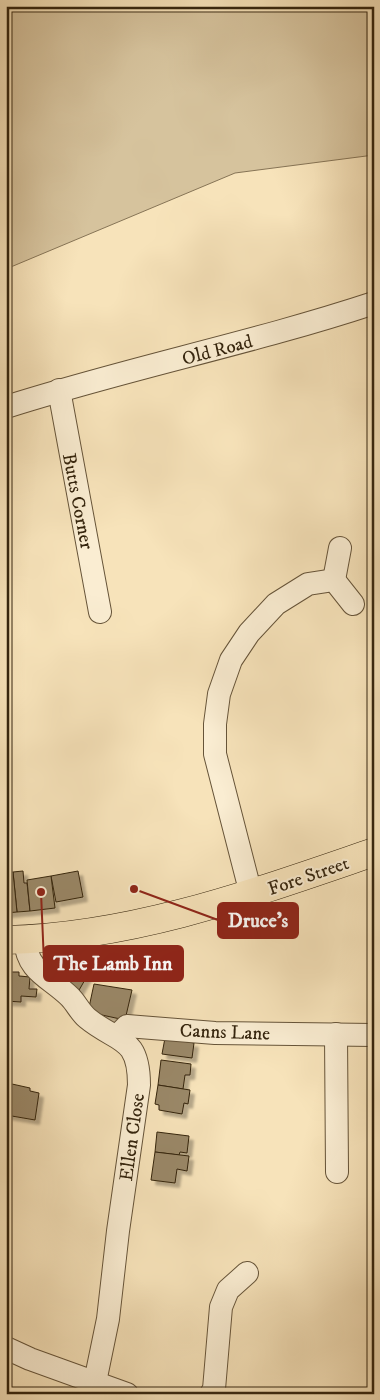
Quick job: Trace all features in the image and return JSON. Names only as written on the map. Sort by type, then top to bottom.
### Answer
[{"type":"main road","name":"Fore Street","points":[[16,940],[125,927],[251,894],[374,852]]},
{"type":"street","name":"Old Road","points":[[6,406],[59,390],[225,347],[374,303]]},
{"type":"street","name":"Butts Corner","points":[[59,390],[100,612]]},
{"type":"street","points":[[340,548],[334,580],[353,604]]},
{"type":"street","points":[[251,894],[214,754],[219,694],[231,660],[249,633],[276,604],[308,584],[334,580]]},
{"type":"street","name":"Ellen Close","points":[[16,940],[35,968],[70,997],[87,1018],[118,1036],[132,1050],[139,1067],[139,1085],[118,1231],[108,1319],[95,1382]]},
{"type":"street","name":"Canns Lane","points":[[118,1036],[127,1026],[215,1033],[374,1035]]},
{"type":"street","points":[[336,1034],[337,1172]]},
{"type":"street","points":[[211,1394],[214,1389],[221,1307],[228,1290],[247,1273]]},
{"type":"street","points":[[6,1348],[30,1359],[127,1394]]},
{"type":"shaded area","points":[[6,6],[374,6],[374,155],[235,173],[6,269]]},
{"type":"building","points":[[23,871],[24,883],[27,883],[30,911],[17,912],[13,872]]},
{"type":"building","points":[[78,871],[83,897],[56,902],[51,876]]},
{"type":"building","points":[[6,872],[13,872],[17,912],[6,913]]},
{"type":"building","points":[[51,876],[55,908],[30,911],[27,880]]},
{"type":"building","points":[[67,956],[54,979],[41,958]]},
{"type":"building","points":[[66,957],[90,971],[78,992],[54,979]]},
{"type":"building","points":[[6,972],[19,972],[19,976],[30,977],[29,989],[37,989],[36,997],[21,996],[21,1002],[6,1001]]},
{"type":"building","points":[[94,984],[132,990],[125,1020],[88,1012]]},
{"type":"building","points":[[165,1038],[194,1043],[192,1058],[162,1054]]},
{"type":"building","points":[[161,1060],[191,1064],[190,1075],[185,1075],[183,1089],[158,1085]]},
{"type":"building","points":[[12,1084],[30,1088],[30,1091],[39,1093],[35,1120],[6,1115],[6,1088],[10,1089]]},
{"type":"building","points":[[158,1085],[190,1090],[188,1104],[184,1103],[182,1114],[159,1110],[159,1105],[155,1104]]},
{"type":"building","points":[[157,1132],[189,1136],[187,1153],[180,1152],[179,1155],[155,1152]]},
{"type":"building","points":[[155,1152],[189,1156],[187,1171],[177,1169],[175,1183],[151,1180]]},
{"type":"place","name":"Druce's","points":[[134,889]]},
{"type":"place","name":"The Lamb Inn","points":[[41,892]]}]
